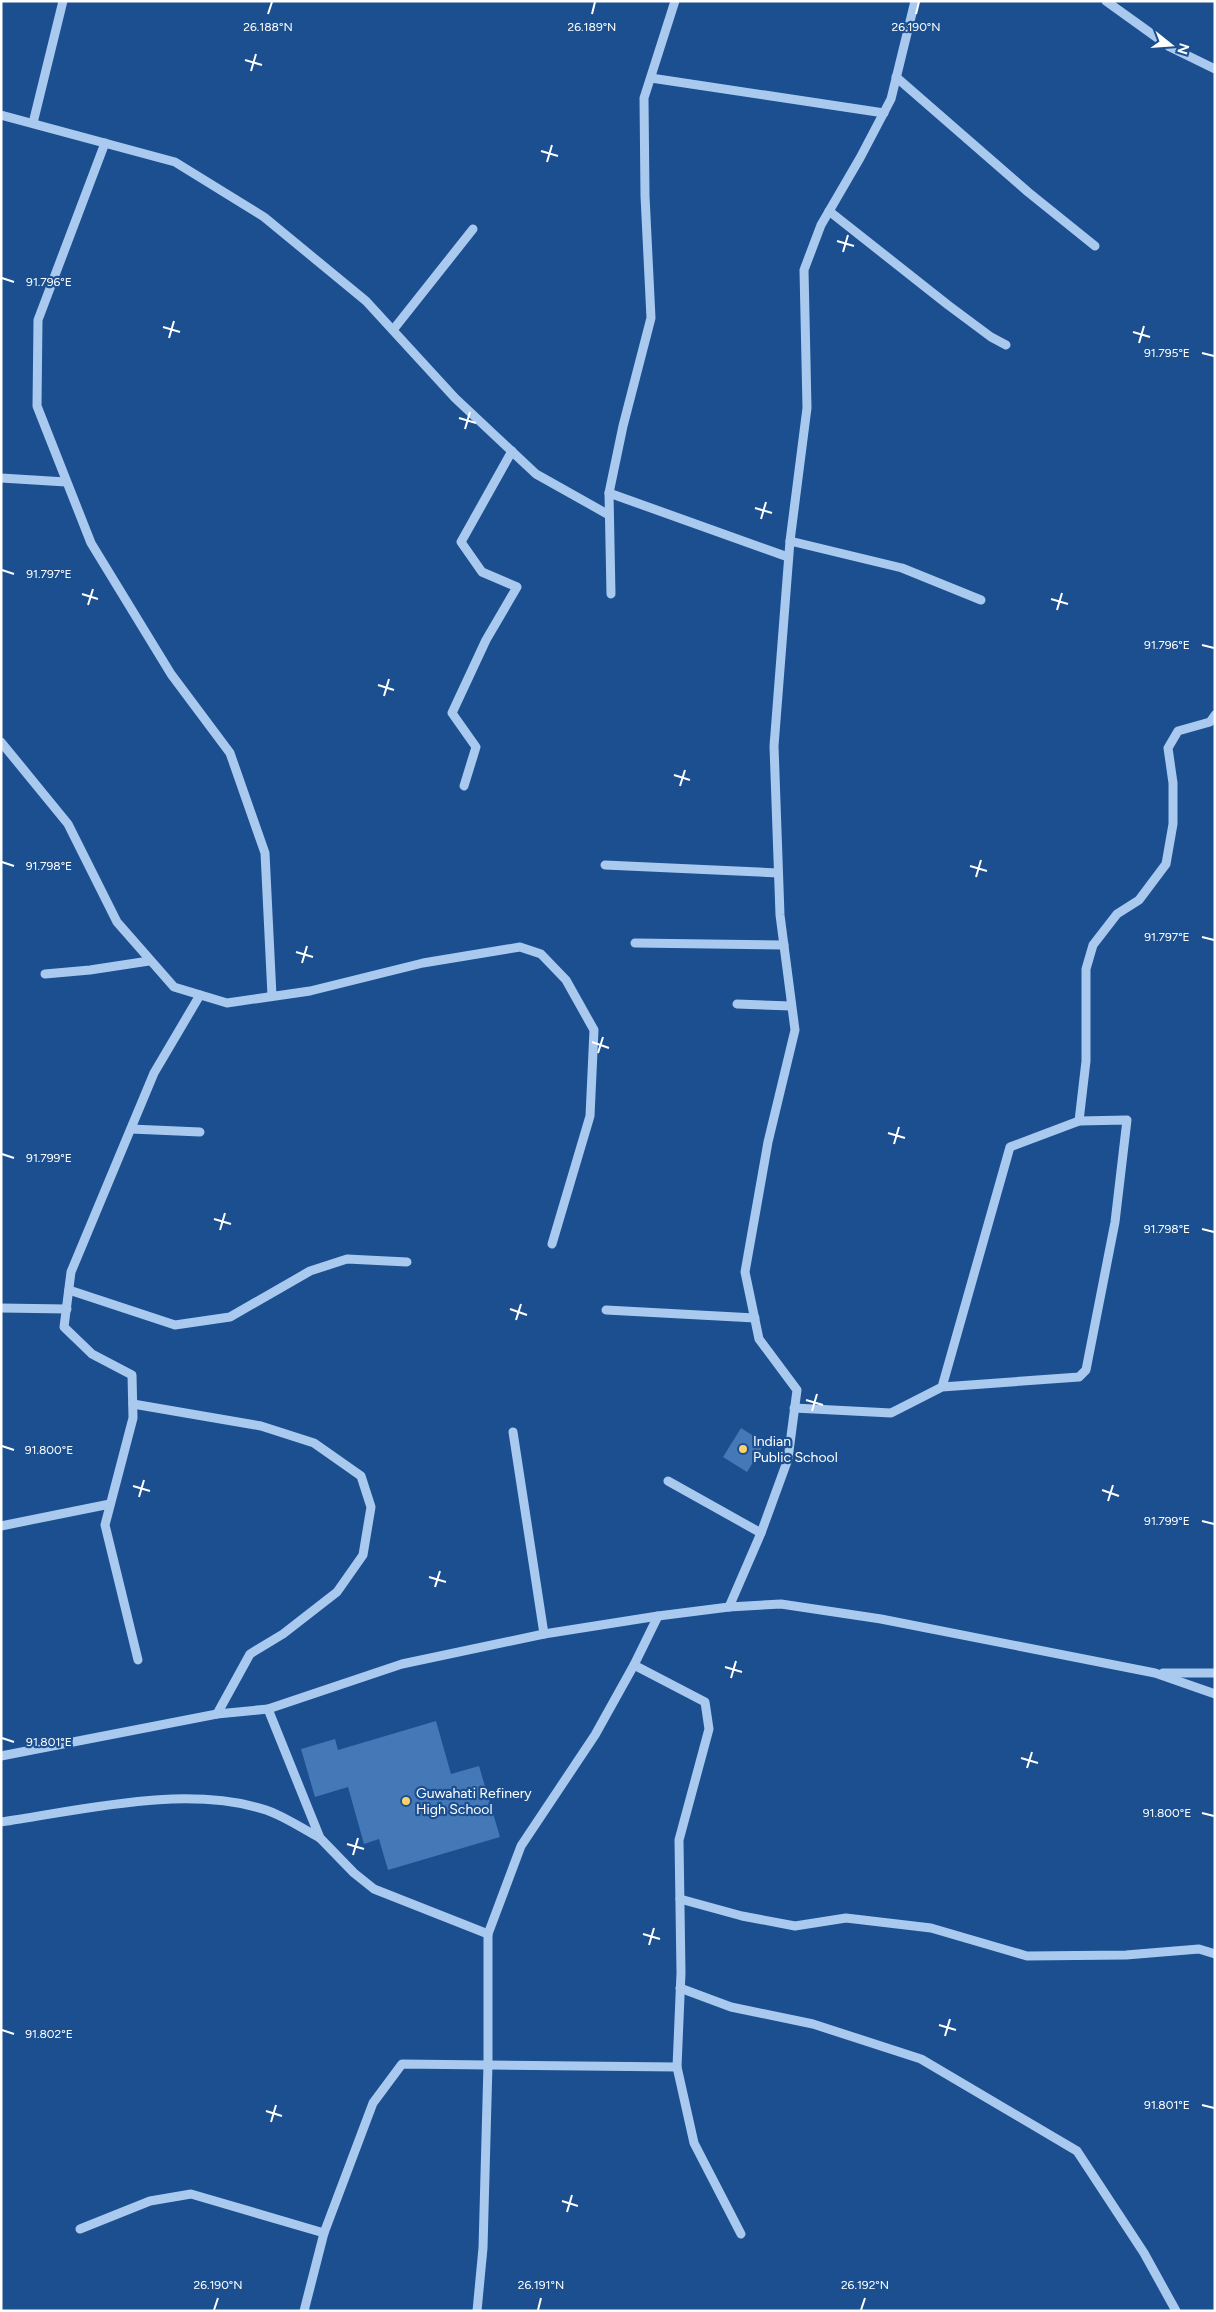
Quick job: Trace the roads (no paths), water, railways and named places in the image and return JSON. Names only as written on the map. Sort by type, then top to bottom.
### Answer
[{"type":"street","points":[[33,123],[63,1]]},
{"type":"street","points":[[611,594],[608,493],[651,318],[645,196],[644,98],[676,1]]},
{"type":"street","points":[[729,1608],[761,1533],[788,1459],[796,1390],[759,1338],[746,1272],[768,1142],[794,1030],[778,873],[774,746],[788,557],[807,408],[804,270],[821,224],[891,99],[915,1]]},
{"type":"street","points":[[1106,1],[1170,47],[1215,69]]},
{"type":"street","points":[[896,77],[1028,192],[1095,246]]},
{"type":"street","points":[[651,78],[884,113]]},
{"type":"street","points":[[1,115],[175,162],[264,217],[366,301],[455,398],[536,474],[609,515]]},
{"type":"street","points":[[105,142],[38,320],[37,406],[91,543],[171,674],[230,753],[264,853],[272,996]]},
{"type":"street","points":[[829,211],[948,305],[991,337],[1006,345]]},
{"type":"street","points":[[393,330],[472,229]]},
{"type":"street","points":[[464,786],[476,747],[452,713],[486,640],[517,587],[482,572],[461,542],[512,451]]},
{"type":"street","points":[[1,478],[66,482]]},
{"type":"street","points":[[608,493],[788,557]]},
{"type":"street","points":[[790,541],[902,568],[981,600]]},
{"type":"street","points":[[1078,1121],[1086,1061],[1086,968],[1093,945],[1116,914],[1139,900],[1166,864],[1173,824],[1173,783],[1168,748],[1178,731],[1210,722],[1215,715]]},
{"type":"street","points":[[1,742],[68,824],[117,922],[148,960],[174,987],[226,1003],[310,991],[423,963],[520,947],[541,954],[566,980],[594,1030],[590,1116],[552,1244]]},
{"type":"street","points":[[605,865],[778,873]]},
{"type":"street","points":[[635,944],[784,945]]},
{"type":"street","points":[[45,974],[90,970],[148,960]]},
{"type":"street","points":[[138,1660],[105,1525],[133,1418],[132,1375],[92,1354],[64,1327],[72,1272],[154,1073],[200,995]]},
{"type":"street","points":[[737,1004],[792,1006]]},
{"type":"street","points":[[794,1408],[891,1413],[942,1387],[1079,1377],[1086,1370],[1115,1222],[1127,1120],[1078,1121],[1010,1147],[942,1387]]},
{"type":"street","points":[[131,1129],[200,1132]]},
{"type":"street","points":[[69,1290],[175,1325],[230,1317],[310,1271],[347,1259],[407,1262]]},
{"type":"street","points":[[1,1308],[66,1309]]},
{"type":"street","points":[[606,1310],[755,1318]]},
{"type":"street","points":[[133,1404],[261,1426],[314,1443],[360,1476],[371,1507],[364,1555],[337,1592],[283,1634],[250,1654],[218,1714]]},
{"type":"street","points":[[513,1432],[544,1634]]},
{"type":"street","points":[[668,1481],[761,1533]]},
{"type":"street","points":[[1,1526],[110,1504]]},
{"type":"street","points":[[1,1756],[218,1714],[268,1709],[402,1664],[544,1634],[658,1616],[781,1604],[881,1619],[1155,1673],[1215,1694]]},
{"type":"street","points":[[477,2311],[483,2248],[488,2064],[488,1934],[521,1846],[596,1735],[658,1616]]},
{"type":"street","points":[[634,1665],[705,1702],[709,1729],[679,1840],[680,1988],[677,2067],[694,2143],[741,2234]]},
{"type":"street","points":[[1155,1673],[1215,1673]]},
{"type":"street","points":[[268,1709],[320,1838]]},
{"type":"street","points":[[1,1822],[141,1802],[201,1798],[266,1810],[320,1838],[354,1873],[374,1889],[488,1934]]},
{"type":"street","points":[[680,1899],[742,1916],[795,1926],[846,1918],[931,1928],[1027,1956],[1126,1955],[1199,1949],[1215,1954]]},
{"type":"street","points":[[680,1988],[731,2007],[813,2024],[921,2059],[1077,2151],[1144,2253],[1176,2311]]},
{"type":"street","points":[[304,2311],[324,2233],[373,2103],[402,2064],[677,2067]]},
{"type":"street","points":[[80,2229],[150,2201],[192,2194],[324,2233]]},
{"type":"place","name":"Indian Public School","points":[[743,1449]]},
{"type":"place","name":"Guwahati Refinery High School","points":[[406,1801]]}]
